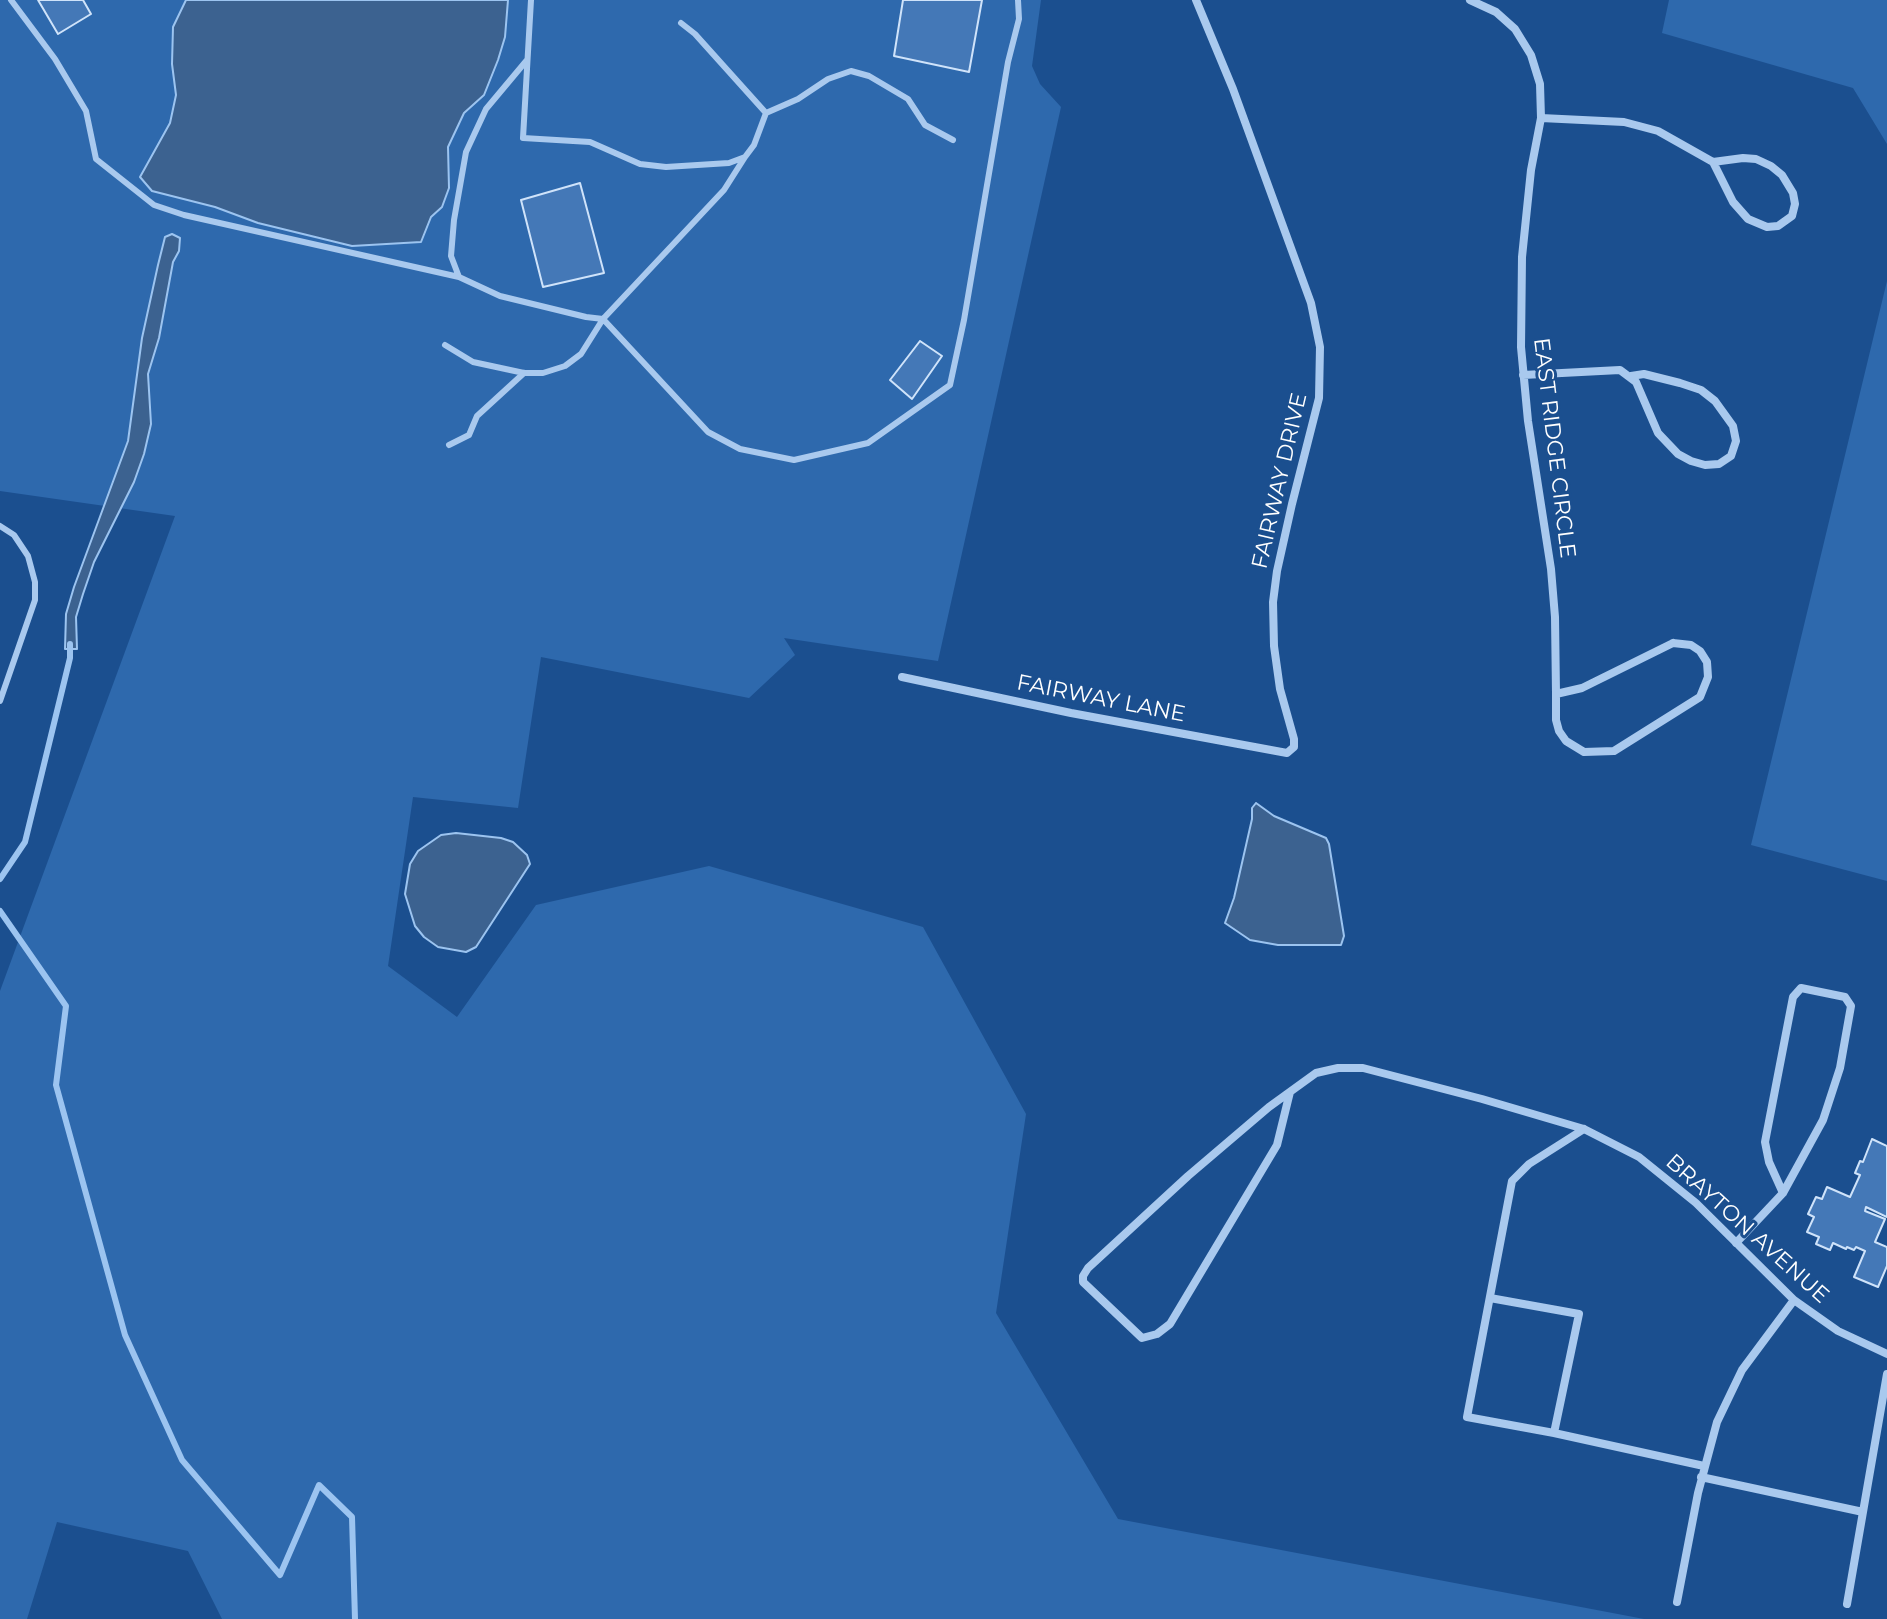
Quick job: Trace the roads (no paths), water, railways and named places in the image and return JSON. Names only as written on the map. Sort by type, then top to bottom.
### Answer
[{"type":"street","name":"FAIRWAY DRIVE","points":[[1196,0],[1233,89],[1311,303],[1320,347],[1322,368],[1319,398],[1292,504],[1273,602],[1274,646],[1280,689],[1294,739],[1293,749]]},
{"type":"street","name":"EAST RIDGE CIRCLE","points":[[1470,0],[1496,12],[1524,42],[1537,68],[1542,102],[1522,257],[1523,375],[1551,569],[1555,617],[1556,720],[1559,731],[1566,741],[1584,752],[1614,751],[1700,697],[1708,677],[1707,662],[1700,651],[1691,645],[1673,643],[1582,688],[1556,694]]},
{"type":"street","points":[[1541,118],[1624,122],[1672,138],[1713,162],[1733,202],[1748,219],[1767,227],[1778,226],[1792,216],[1795,204],[1793,193],[1782,175],[1771,166],[1756,159],[1743,158],[1713,162]]},
{"type":"street","points":[[1523,375],[1620,370],[1631,376],[1658,433],[1678,454],[1705,465],[1719,464],[1731,456],[1736,441],[1733,426],[1715,401],[1701,390],[1680,383],[1644,374],[1631,376]]},
{"type":"street","name":"FAIRWAY LANE","points":[[902,677],[1287,753],[1293,749]]},
{"type":"street","points":[[1736,1243],[1783,1193],[1823,1120],[1840,1068],[1851,1006],[1845,997],[1801,988],[1793,997],[1765,1142],[1769,1162],[1783,1193]]},
{"type":"street","name":"BRAYTON AVENUE","points":[[1290,1092],[1277,1145],[1170,1324],[1157,1334],[1142,1338],[1083,1282],[1088,1268],[1188,1176],[1290,1092],[1316,1073],[1338,1068],[1363,1068],[1584,1129],[1639,1157],[1663,1174],[1794,1300],[1838,1331],[1887,1354]]},
{"type":"street","points":[[1584,1129],[1529,1164],[1512,1181],[1467,1417],[1704,1466]]},
{"type":"street","points":[[1490,1298],[1579,1314],[1554,1433]]},
{"type":"street","points":[[1677,1602],[1701,1477],[1717,1422],[1735,1382],[1794,1300]]},
{"type":"street","points":[[1847,1604],[1887,1374]]},
{"type":"street","points":[[1701,1477],[1863,1512]]},
{"type":"lane","points":[[11,0],[55,59],[86,111],[96,159],[154,205],[184,215],[459,277],[500,296],[603,319],[708,432],[740,449],[794,460],[868,443],[950,385],[1008,62],[1019,19],[1018,0]]},
{"type":"lane","points":[[531,0],[523,138],[590,142],[640,164],[666,167],[729,163],[745,157]]},
{"type":"lane","points":[[681,23],[695,34],[766,113]]},
{"type":"lane","points":[[459,277],[451,256],[466,152],[486,109],[527,60]]},
{"type":"lane","points":[[445,345],[473,362],[524,373],[543,373],[565,366],[581,354],[603,319],[724,190],[754,145],[766,113],[798,99],[828,79],[851,71],[869,76],[908,99],[925,125],[953,140]]},
{"type":"lane","points":[[449,445],[469,435],[477,416],[524,373]]},
{"type":"lane","points":[[0,526],[14,535],[28,556],[35,582],[35,600],[0,701]]},
{"type":"waterway","points":[[0,879],[25,842],[70,658],[70,644]]},
{"type":"waterway","points":[[0,911],[66,1006],[56,1085],[125,1335],[182,1460],[280,1575],[319,1485],[352,1517],[355,1619]]}]
